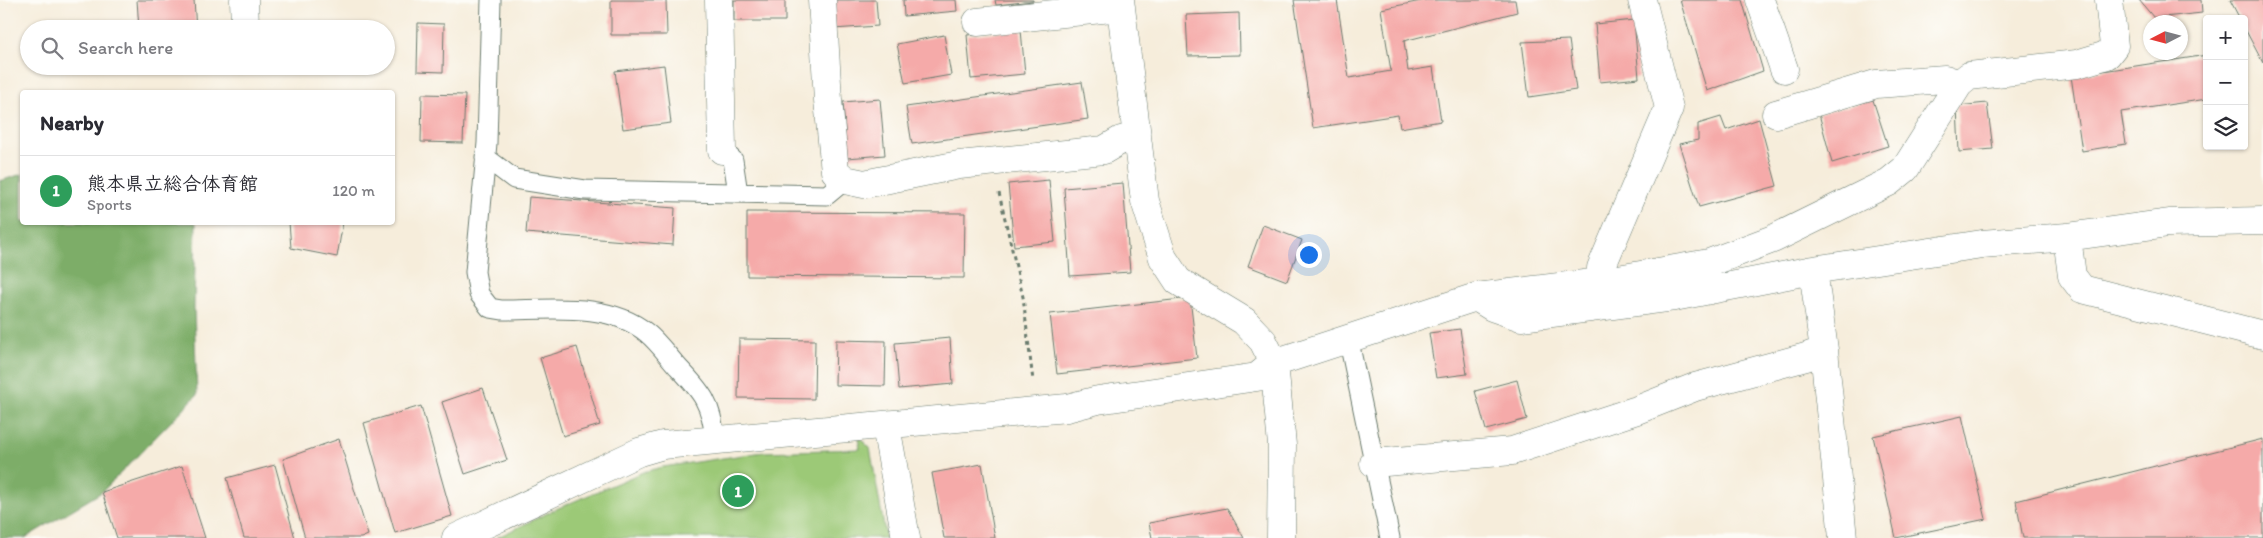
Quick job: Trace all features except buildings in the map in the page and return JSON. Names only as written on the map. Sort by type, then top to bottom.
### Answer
[{"type":"street","points":[[718,0],[722,150]]},
{"type":"street","points":[[822,0],[828,100],[835,171],[845,180],[864,184],[959,165],[1104,150],[1121,140],[1137,136]]},
{"type":"street","points":[[1601,282],[1601,268],[1669,108],[1642,0]]},
{"type":"street","points":[[1760,0],[1784,69]]},
{"type":"street","points":[[456,538],[639,452],[663,445],[1038,411],[1257,377],[1274,363],[1476,297],[1601,282],[1709,263],[1773,239],[1889,182],[1905,170],[1959,84],[1969,76],[2077,64],[2107,55],[2114,46],[2108,0]]},
{"type":"street","points":[[977,22],[1121,3],[1145,201],[1163,258],[1178,281],[1244,322],[1263,341],[1274,363],[1282,445],[1281,538]]},
{"type":"street","points":[[1776,114],[1876,84],[1945,79],[1959,84]]},
{"type":"street","points":[[1476,297],[1492,307],[1520,317],[1674,297],[1813,270],[1982,244],[2067,237],[2169,223],[2263,221]]},
{"type":"street","points":[[2067,237],[2072,276],[2082,289],[2263,335]]},
{"type":"street","points":[[1813,270],[1824,350],[1843,538]]},
{"type":"street","points":[[1374,462],[1512,451],[1637,410],[1695,387],[1806,357],[1824,350]]},
{"type":"street","points":[[886,426],[906,538]]},
{"type":"lane","points":[[492,0],[485,157],[475,272],[479,294],[490,308],[502,310],[581,309],[615,316],[646,332],[701,391],[713,418],[716,440]]},
{"type":"lane","points":[[722,150],[734,160],[738,193]]},
{"type":"lane","points":[[485,157],[514,179],[585,190],[827,195],[845,180]]},
{"type":"lane","points":[[1348,338],[1390,538]]},
{"type":"path","points":[[992,162],[1023,297],[1038,411]]},
{"type":"green space","points":[[20,175],[20,225],[196,225],[194,308],[197,395],[102,492],[25,538],[0,538],[0,181]]},
{"type":"green space","points":[[858,436],[870,448],[886,538],[496,538],[556,509],[643,472],[663,467],[763,452],[860,449]]},
{"type":"place","name":"熊本県立総合体育館","points":[[738,491]]}]
